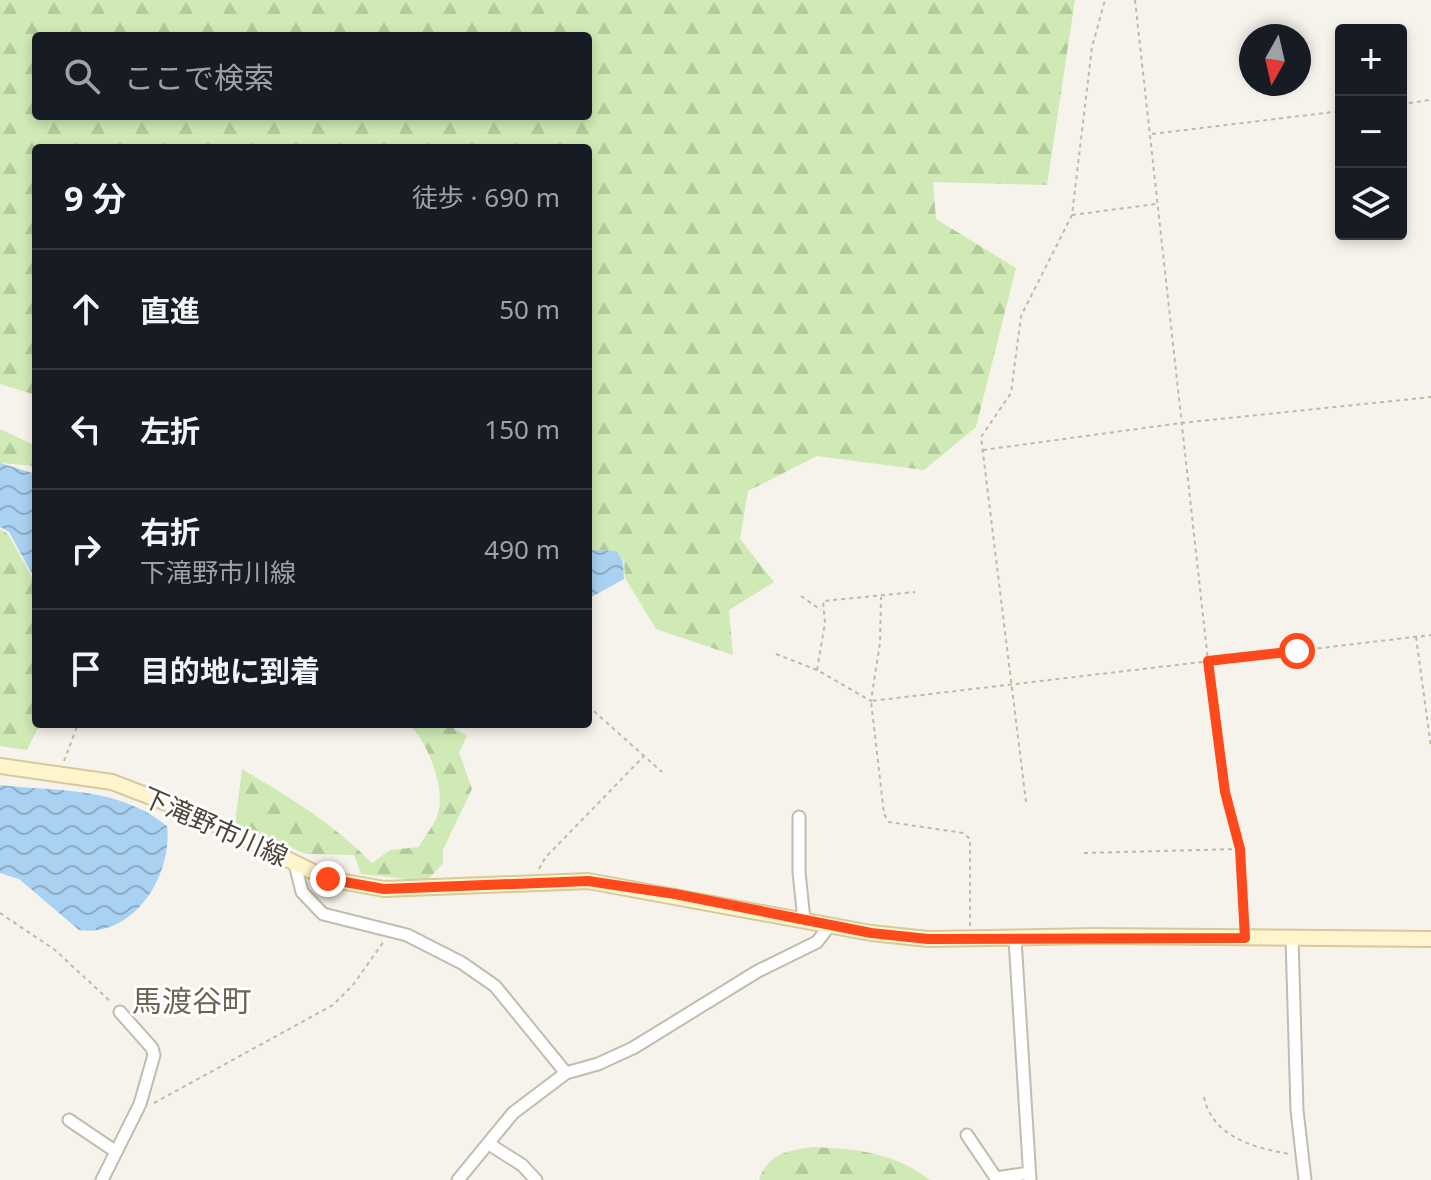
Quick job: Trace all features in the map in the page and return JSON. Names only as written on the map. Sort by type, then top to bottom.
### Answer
[{"type":"main road","name":"下滝野市川線","points":[[0,766],[112,782],[190,812],[295,864],[356,887],[384,889],[588,881],[871,933],[970,940],[1431,939]]},
{"type":"street","points":[[799,817],[799,872],[804,920]]},
{"type":"street","points":[[295,864],[302,892],[323,914],[390,930],[462,963],[495,986],[566,1073]]},
{"type":"street","points":[[458,1180],[513,1113],[566,1073],[598,1064],[633,1048],[758,971],[817,942],[830,925]]},
{"type":"street","points":[[1292,937],[1305,1180]]},
{"type":"street","points":[[967,1135],[996,1178],[1029,1176],[1015,939]]},
{"type":"street","points":[[102,1180],[139,1106],[154,1055],[152,1048],[120,1012]]},
{"type":"street","points":[[69,1120],[115,1151]]},
{"type":"street","points":[[489,1144],[522,1165],[536,1180]]},
{"type":"path","points":[[1026,802],[981,437],[1011,393],[1021,316],[1072,215],[1092,47],[1105,0]]},
{"type":"path","points":[[1135,0],[1208,661],[1225,792],[1240,849],[1245,938]]},
{"type":"path","points":[[1407,103],[1431,100]]},
{"type":"path","points":[[1150,134],[1335,112]]},
{"type":"path","points":[[1072,215],[1157,203]]},
{"type":"path","points":[[983,450],[1181,423],[1431,397]]},
{"type":"path","points":[[817,670],[825,623],[823,601],[915,592]]},
{"type":"path","points":[[801,596],[822,610]]},
{"type":"path","points":[[881,597],[880,643],[871,701],[884,814],[889,822],[963,833],[970,839],[970,940]]},
{"type":"path","points":[[776,654],[817,670],[871,701],[1431,635]]},
{"type":"path","points":[[1416,637],[1431,747]]},
{"type":"path","points":[[592,710],[662,772]]},
{"type":"path","points":[[60,773],[77,728]]},
{"type":"path","points":[[540,881],[539,868],[545,858],[644,756]]},
{"type":"path","points":[[1084,853],[1240,849]]},
{"type":"path","points":[[0,913],[75,967],[120,1012]]},
{"type":"path","points":[[139,1106],[147,1108],[333,1005],[353,985],[390,930]]},
{"type":"path","points":[[1204,1097],[1206,1107],[1233,1138],[1302,1156]]},
{"type":"green space","points":[[0,0],[1075,0],[1047,185],[933,182],[936,219],[1016,268],[976,427],[924,470],[817,456],[748,491],[740,539],[774,582],[729,610],[733,655],[656,629],[625,578],[624,562],[617,551],[592,550],[592,144],[32,144],[32,394],[0,384]]},
{"type":"green space","points":[[0,429],[32,444],[32,466],[0,463]]},
{"type":"green space","points":[[0,529],[8,534],[32,577],[32,728],[38,728],[27,750],[0,746]]},
{"type":"green space","points":[[412,728],[453,728],[467,736],[459,752],[472,789],[443,850],[443,864],[426,881],[361,874],[354,855],[306,854],[235,824],[242,769],[327,824],[372,863],[390,850],[419,847],[437,817],[440,803],[433,765]]},
{"type":"green space","points":[[814,1147],[846,1149],[890,1158],[930,1180],[759,1180],[768,1164],[780,1154]]},
{"type":"water","points":[[0,463],[32,473],[32,574],[9,532],[0,527]]},
{"type":"water","points":[[592,550],[617,551],[623,562],[624,579],[592,597]]},
{"type":"water","points":[[0,785],[108,797],[148,813],[167,826],[164,864],[156,883],[133,914],[99,930],[79,930],[19,879],[0,873]]},
{"type":"district","name":"馬渡谷町","points":[[192,1002]]},
{"type":"route","points":[[328,879],[356,887],[384,889],[588,881],[675,894],[871,933],[928,939],[1095,936],[1245,938],[1240,849],[1225,792],[1208,661],[1297,651]]}]
